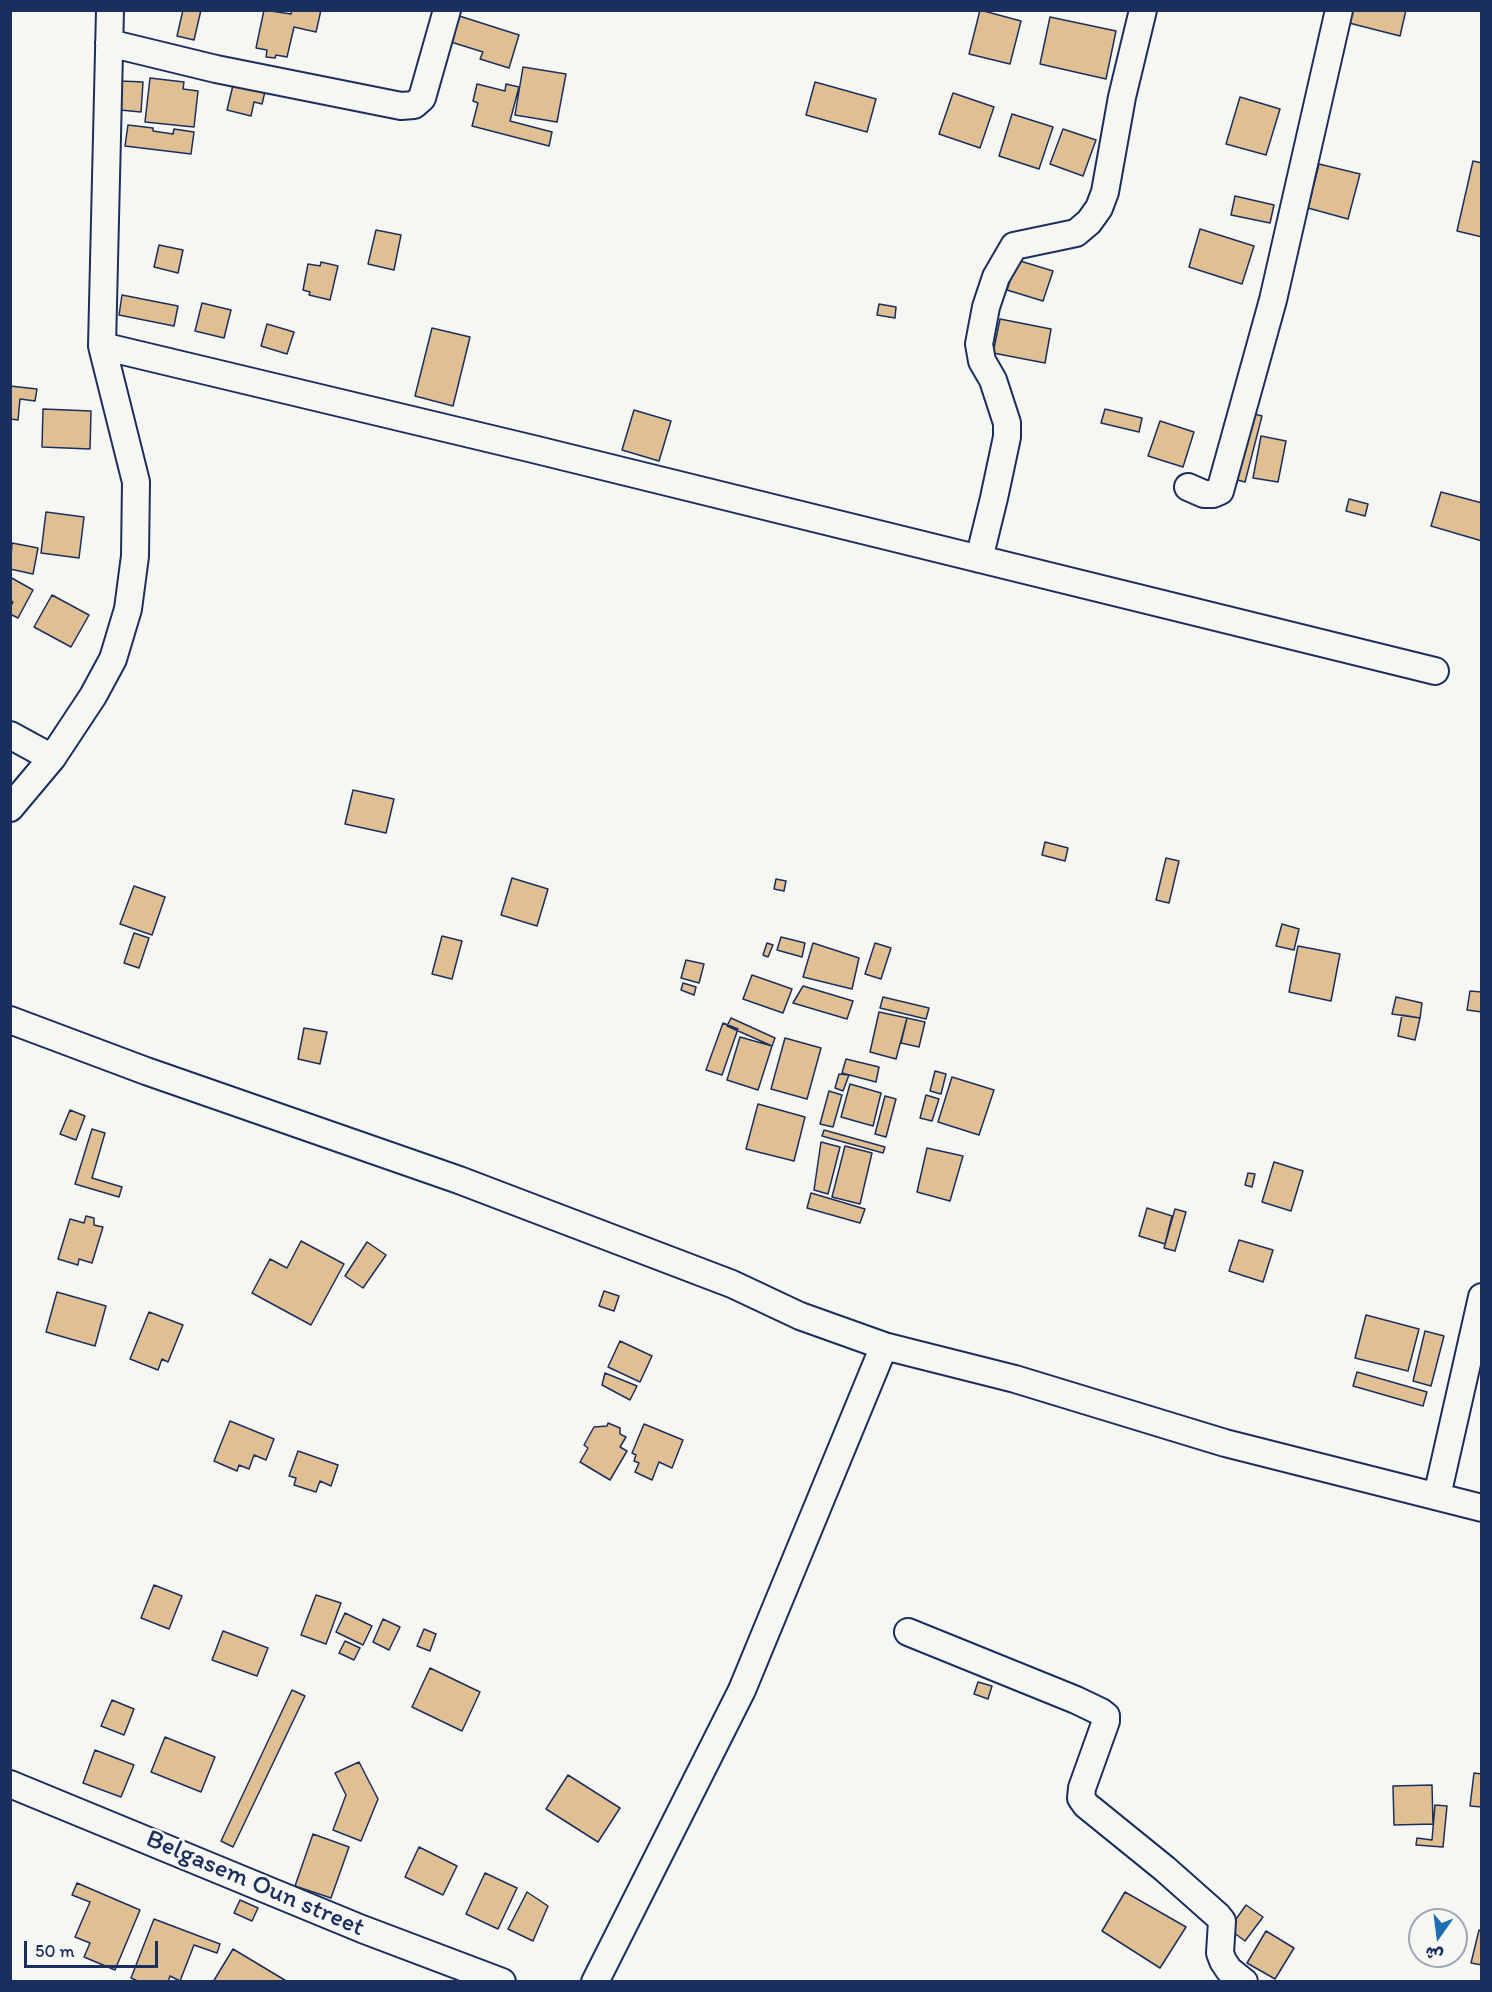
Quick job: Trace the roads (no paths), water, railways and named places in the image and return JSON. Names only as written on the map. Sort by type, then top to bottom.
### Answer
[{"type":"street","points":[[10,808],[52,758],[93,696],[113,659],[128,609],[135,556],[136,482],[102,346],[110,10]]},
{"type":"street","points":[[109,43],[228,71],[400,106],[414,105],[422,98],[447,10]]},
{"type":"street","points":[[979,559],[1007,437],[1007,423],[993,380],[982,361],[979,344],[986,307],[996,277],[1014,246],[1076,233],[1089,222],[1099,208],[1105,192],[1122,97],[1143,10]]},
{"type":"street","points":[[1188,488],[1204,494],[1220,491],[1273,300],[1339,10]]},
{"type":"street","points":[[102,346],[533,448],[1435,671]]},
{"type":"street","points":[[10,735],[52,758]]},
{"type":"street","points":[[10,1020],[180,1083],[459,1180],[732,1284],[800,1316],[884,1346],[1015,1379],[1225,1443],[1482,1508]]},
{"type":"street","points":[[1437,1496],[1482,1297]]},
{"type":"street","points":[[595,1982],[741,1690],[884,1346]]},
{"type":"street","points":[[908,1632],[1066,1696],[1106,1716],[1107,1721],[1082,1788],[1081,1798],[1086,1805],[1165,1869],[1218,1916],[1222,1921],[1220,1953],[1223,1961],[1229,1970],[1244,1982]]},
{"type":"street","name":"Belgasem Oun street","points":[[10,1784],[362,1929],[502,1982]]}]
